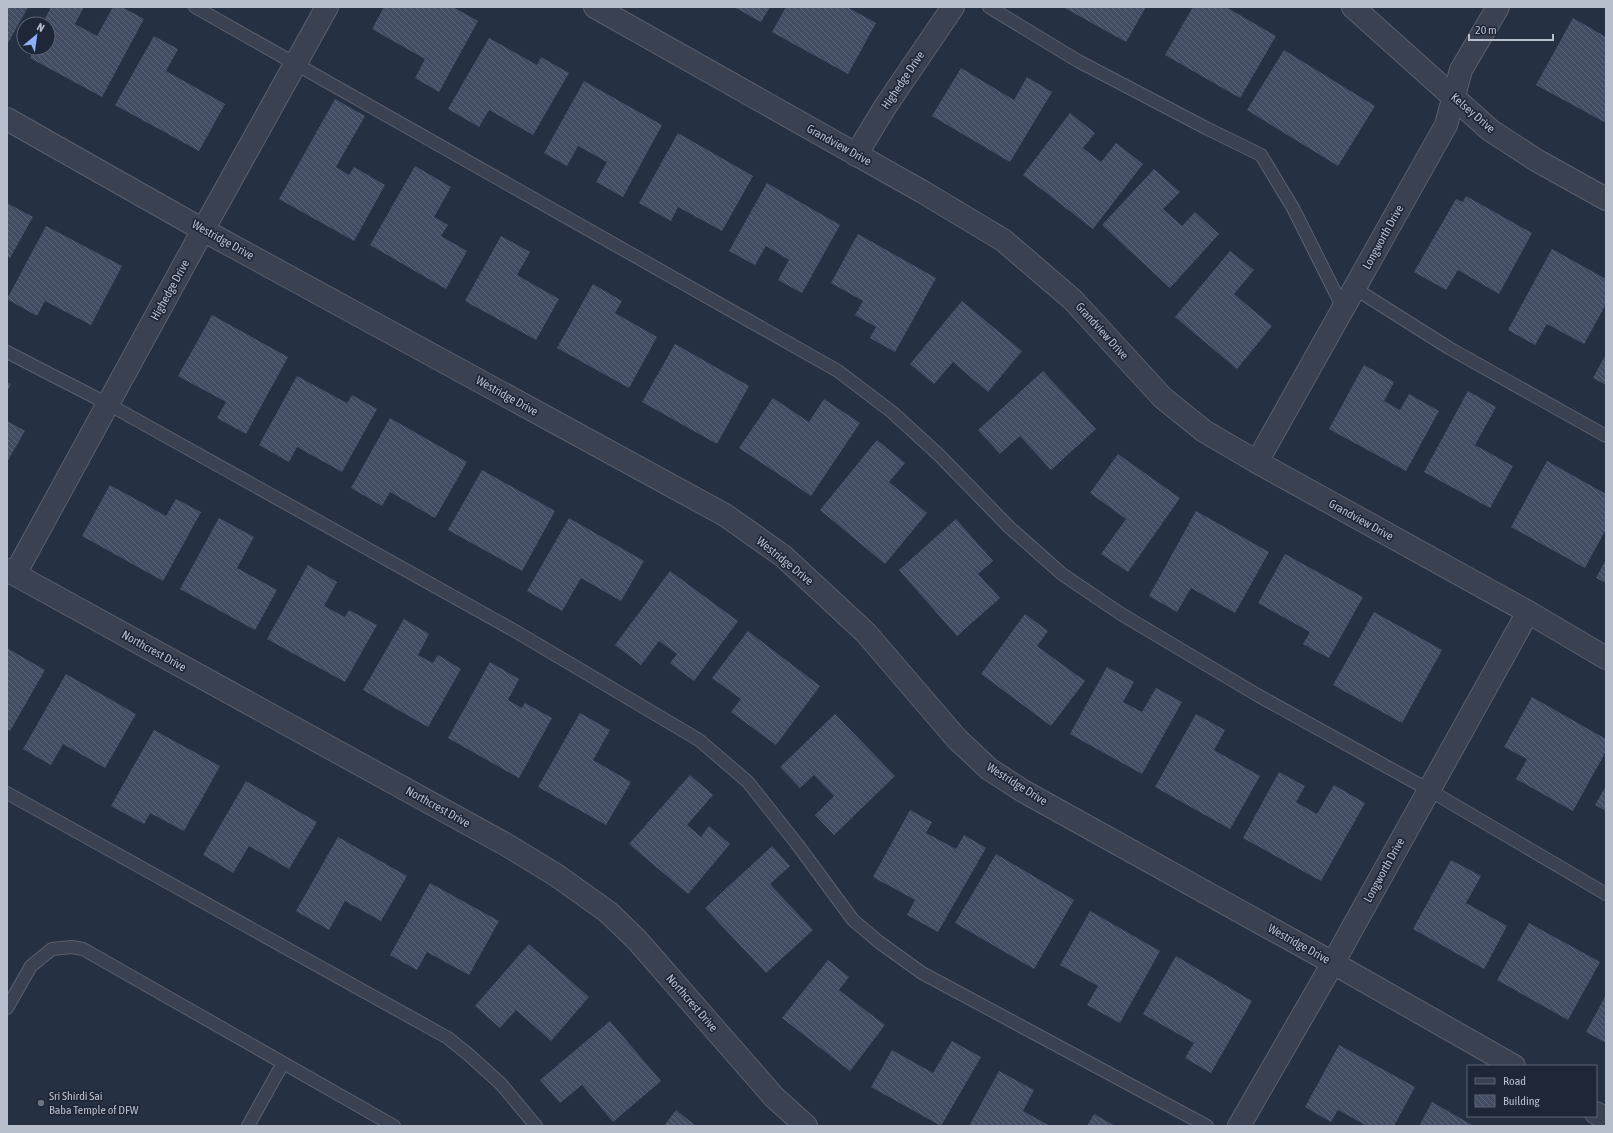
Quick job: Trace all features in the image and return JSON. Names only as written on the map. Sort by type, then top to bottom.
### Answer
[{"type":"street","name":"Highedge Drive","points":[[11,572],[108,404],[326,7]]},
{"type":"street","name":"Grandview Drive","points":[[595,7],[923,192],[1002,240],[1073,300],[1163,398],[1204,431],[1257,462],[1528,612],[1606,658]]},
{"type":"street","name":"Highedge Drive","points":[[856,154],[885,107],[953,7]]},
{"type":"street","name":"Kelsey Drive","points":[[1353,7],[1490,130],[1536,160],[1606,200]]},
{"type":"street","name":"Longworth Drive","points":[[1257,462],[1446,125],[1461,70],[1498,7]]},
{"type":"street","name":"Westridge Drive","points":[[7,119],[203,230],[725,516],[782,556],[866,633],[957,739],[989,769],[1030,795],[1333,963],[1512,1065]]},
{"type":"street","name":"Northcrest Drive","points":[[11,572],[505,844],[556,875],[608,912],[637,940],[774,1097],[806,1126]]},
{"type":"street","name":"Longworth Drive","points":[[1239,1126],[1333,963],[1528,612]]},
{"type":"street","points":[[1597,1114],[1606,1119]]},
{"type":"lane","points":[[195,7],[838,371],[898,418],[939,455],[1009,527],[1062,574],[1121,614],[1259,696],[1429,790],[1606,894]]},
{"type":"lane","points":[[989,7],[1078,61],[1261,155],[1293,208],[1343,308]]},
{"type":"lane","points":[[1354,288],[1449,348],[1606,436]]},
{"type":"lane","points":[[7,352],[108,404],[515,630],[699,740],[748,782],[854,920],[879,942],[922,973],[1207,1126]]},
{"type":"lane","points":[[7,793],[448,1038],[501,1084],[536,1126]]},
{"type":"lane","points":[[7,1008],[31,966],[52,949],[72,947],[83,949],[394,1126]]},
{"type":"lane","points":[[248,1126],[283,1062]]},
{"type":"building","points":[[7,7],[28,7],[23,16],[16,16],[16,29],[7,45]]},
{"type":"building","points":[[51,7],[84,7],[75,24],[97,36],[113,7],[122,7],[144,19],[102,97],[30,58],[31,56],[56,56],[56,16],[46,16]]},
{"type":"building","points":[[384,7],[453,7],[478,21],[439,92],[415,78],[425,59],[372,29]]},
{"type":"building","points":[[734,7],[770,7],[761,22]]},
{"type":"building","points":[[786,7],[847,7],[876,23],[848,74],[772,32]]},
{"type":"building","points":[[1063,7],[1146,7],[1126,42]]},
{"type":"building","points":[[1193,7],[1226,7],[1276,36],[1240,98],[1165,55]]},
{"type":"building","points":[[1573,18],[1606,37],[1606,123],[1536,85]]},
{"type":"building","points":[[154,36],[178,49],[166,71],[225,104],[199,151],[115,105]]},
{"type":"building","points":[[489,38],[537,65],[541,57],[569,73],[533,135],[489,110],[479,127],[448,109]]},
{"type":"building","points":[[1284,50],[1375,106],[1338,166],[1247,110]]},
{"type":"building","points":[[961,68],[1014,100],[1027,77],[1052,92],[1010,162],[932,116]]},
{"type":"building","points":[[584,81],[662,125],[623,197],[596,182],[607,162],[578,146],[567,166],[544,153]]},
{"type":"building","points":[[335,99],[365,116],[336,167],[349,175],[354,167],[385,185],[354,241],[279,199]]},
{"type":"building","points":[[1070,113],[1095,133],[1083,148],[1101,162],[1116,143],[1143,164],[1093,229],[1023,175]]},
{"type":"building","points":[[678,133],[753,176],[722,231],[678,207],[671,221],[639,203]]},
{"type":"building","points":[[415,166],[451,187],[434,217],[448,225],[441,236],[467,251],[446,289],[370,245]]},
{"type":"building","points":[[1154,169],[1180,192],[1163,209],[1182,226],[1195,212],[1219,234],[1170,288],[1102,225]]},
{"type":"building","points":[[767,183],[840,225],[802,293],[778,280],[789,260],[766,246],[755,265],[729,251]]},
{"type":"building","points":[[1466,196],[1532,233],[1499,294],[1458,270],[1446,290],[1414,272],[1456,199],[1463,202]]},
{"type":"building","points":[[7,203],[33,217],[10,258],[7,256]]},
{"type":"building","points":[[46,226],[122,266],[91,325],[45,301],[37,316],[7,299]]},
{"type":"building","points":[[858,234],[936,278],[895,352],[870,338],[876,327],[855,315],[863,301],[831,283]]},
{"type":"building","points":[[501,236],[530,252],[517,275],[559,299],[536,340],[465,301]]},
{"type":"building","points":[[1552,249],[1606,279],[1606,304],[1584,344],[1547,324],[1535,345],[1508,330]]},
{"type":"building","points":[[1230,251],[1254,270],[1234,294],[1272,326],[1237,369],[1175,317]]},
{"type":"building","points":[[593,284],[622,301],[615,313],[657,337],[629,388],[557,348]]},
{"type":"building","points":[[962,301],[1022,351],[988,392],[953,362],[934,384],[910,364]]},
{"type":"building","points":[[212,315],[288,357],[246,434],[217,418],[226,402],[178,376]]},
{"type":"building","points":[[675,344],[749,386],[717,444],[642,402]]},
{"type":"building","points":[[1606,354],[1606,385],[1593,378]]},
{"type":"building","points":[[1364,365],[1394,382],[1384,401],[1400,410],[1409,394],[1439,411],[1406,471],[1329,429]]},
{"type":"building","points":[[1043,371],[1096,429],[1051,470],[1020,436],[1000,454],[978,430]]},
{"type":"building","points":[[297,376],[347,403],[352,395],[377,409],[342,472],[297,447],[289,462],[259,445]]},
{"type":"building","points":[[7,382],[11,384],[7,392]]},
{"type":"building","points":[[1468,391],[1496,407],[1475,445],[1513,466],[1490,508],[1424,472]]},
{"type":"building","points":[[773,398],[809,422],[824,399],[860,423],[811,496],[739,448]]},
{"type":"building","points":[[390,418],[467,462],[435,518],[390,492],[382,506],[351,488]]},
{"type":"building","points":[[7,421],[25,431],[7,462]]},
{"type":"building","points":[[877,440],[905,463],[889,482],[927,513],[885,564],[820,510]]},
{"type":"building","points":[[1118,454],[1180,498],[1128,572],[1101,554],[1126,519],[1090,493]]},
{"type":"building","points":[[1547,461],[1606,494],[1606,529],[1585,568],[1511,527]]},
{"type":"building","points":[[482,470],[555,511],[522,571],[448,530]]},
{"type":"building","points":[[110,485],[166,516],[176,499],[201,512],[163,581],[82,536]]},
{"type":"building","points":[[1196,511],[1269,552],[1235,613],[1191,588],[1177,612],[1149,596]]},
{"type":"building","points":[[219,518],[254,537],[237,568],[277,590],[255,630],[180,589]]},
{"type":"building","points":[[569,518],[644,561],[621,601],[581,578],[562,611],[527,591]]},
{"type":"building","points":[[956,519],[993,561],[978,574],[1000,598],[957,636],[899,570]]},
{"type":"building","points":[[1285,554],[1363,597],[1329,658],[1303,644],[1310,632],[1258,603]]},
{"type":"building","points":[[1606,559],[1606,583],[1596,578]]},
{"type":"building","points":[[308,565],[337,582],[324,606],[345,617],[349,610],[377,625],[345,682],[267,639]]},
{"type":"building","points":[[670,571],[738,621],[694,681],[670,663],[677,654],[659,641],[641,665],[615,645]]},
{"type":"building","points":[[1374,612],[1442,650],[1402,723],[1333,685]]},
{"type":"building","points":[[1025,614],[1048,631],[1037,646],[1085,681],[1051,726],[981,674]]},
{"type":"building","points":[[404,619],[429,634],[418,655],[433,663],[438,655],[461,669],[428,727],[363,690]]},
{"type":"building","points":[[748,631],[820,686],[776,745],[731,712],[741,699],[712,678]]},
{"type":"building","points":[[7,648],[45,670],[10,731],[7,729]]},
{"type":"building","points":[[490,662],[519,679],[508,700],[522,708],[525,703],[552,718],[519,778],[448,738]]},
{"type":"building","points":[[1107,667],[1134,682],[1123,702],[1142,712],[1156,688],[1182,702],[1142,774],[1070,734]]},
{"type":"building","points":[[66,674],[136,714],[105,768],[63,744],[51,765],[23,749]]},
{"type":"building","points":[[1532,697],[1606,739],[1606,751],[1573,811],[1516,779],[1527,759],[1504,747]]},
{"type":"building","points":[[580,713],[610,730],[593,760],[631,782],[606,825],[538,787]]},
{"type":"building","points":[[835,714],[895,776],[834,835],[815,815],[834,796],[814,775],[800,788],[780,767]]},
{"type":"building","points":[[1196,714],[1225,730],[1214,750],[1260,776],[1230,829],[1155,787]]},
{"type":"building","points":[[154,730],[220,766],[184,831],[150,813],[144,824],[111,806]]},
{"type":"building","points":[[1279,772],[1305,786],[1296,802],[1317,814],[1334,785],[1365,803],[1321,881],[1243,838]]},
{"type":"building","points":[[690,775],[713,795],[687,825],[701,837],[709,826],[730,844],[688,894],[629,844]]},
{"type":"building","points":[[246,781],[317,822],[289,869],[249,846],[233,873],[203,855]]},
{"type":"building","points":[[1606,786],[1606,811],[1595,805]]},
{"type":"building","points":[[910,810],[932,822],[926,833],[956,849],[964,835],[986,848],[938,932],[907,915],[915,900],[873,877]]},
{"type":"building","points":[[338,837],[407,876],[381,921],[345,901],[329,930],[296,911]]},
{"type":"building","points":[[772,846],[790,866],[770,884],[813,930],[766,973],[705,908]]},
{"type":"building","points":[[996,854],[1074,900],[1034,969],[955,923]]},
{"type":"building","points":[[1451,860],[1481,876],[1466,903],[1507,926],[1484,969],[1413,929]]},
{"type":"building","points":[[430,883],[499,921],[469,975],[427,952],[417,970],[390,955]]},
{"type":"building","points":[[1090,911],[1160,951],[1120,1023],[1087,1005],[1098,986],[1060,965]]},
{"type":"building","points":[[1529,923],[1600,962],[1568,1020],[1497,980]]},
{"type":"building","points":[[529,944],[589,997],[551,1041],[516,1010],[500,1028],[475,1006]]},
{"type":"building","points":[[1176,956],[1252,1001],[1211,1073],[1185,1058],[1194,1043],[1143,1014]]},
{"type":"building","points":[[828,960],[849,977],[839,990],[885,1025],[850,1071],[782,1018]]},
{"type":"building","points":[[1606,995],[1606,1043],[1586,1032]]},
{"type":"building","points":[[610,1021],[661,1081],[613,1122],[582,1085],[560,1103],[540,1080]]},
{"type":"building","points":[[952,1041],[981,1057],[941,1126],[871,1087],[892,1050],[933,1073]]},
{"type":"building","points":[[1339,1045],[1415,1087],[1394,1126],[1367,1126],[1338,1110],[1331,1122],[1305,1107]]},
{"type":"building","points":[[999,1071],[1034,1090],[1023,1111],[1050,1126],[969,1126]]},
{"type":"building","points":[[1432,1102],[1474,1126],[1419,1126]]},
{"type":"building","points":[[676,1110],[696,1126],[664,1126]]},
{"type":"building","points":[[1094,1114],[1115,1126],[1087,1126]]},
{"type":"place","name":"Sri Shirdi Sai Baba Temple of DFW","points":[[41,1103]]}]
